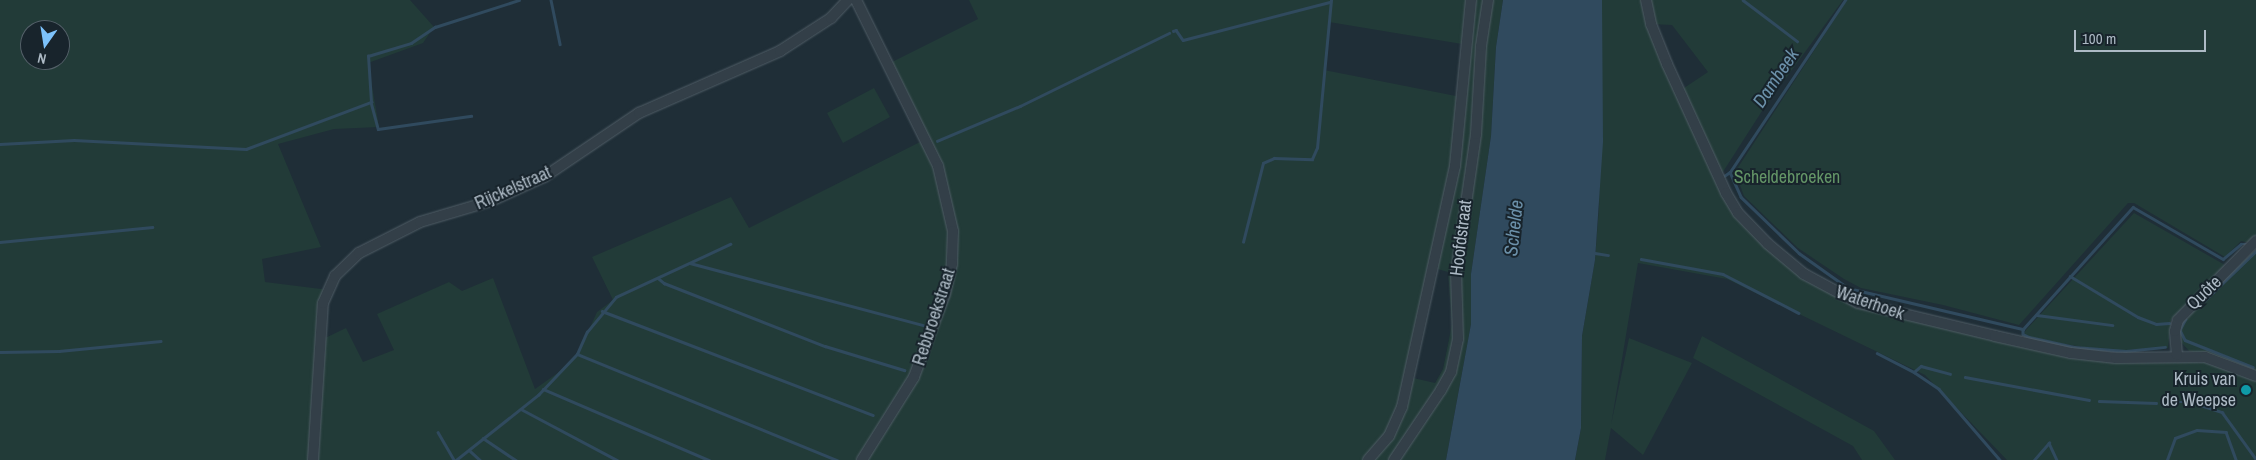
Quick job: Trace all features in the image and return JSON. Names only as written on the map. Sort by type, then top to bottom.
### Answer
[{"type":"street","name":"Rijckelstraat","points":[[313,460],[323,303],[335,276],[359,254],[420,222],[491,201],[544,176],[639,113],[780,51],[830,18],[848,0]]},
{"type":"street","name":"Rebbroekstraat","points":[[856,0],[938,166],[953,231],[952,264],[945,294],[914,376],[862,460]]},
{"type":"street","name":"Hoofdstraat","points":[[1368,460],[1389,436],[1402,407],[1455,166],[1471,0]]},
{"type":"street","name":"Hoofdstraat","points":[[1394,460],[1441,390],[1450,372],[1458,339],[1456,273],[1476,134],[1480,46],[1488,0]]},
{"type":"street","name":"Waterhoek","points":[[1646,0],[1651,24],[1667,64],[1726,193],[1738,213],[1768,244],[1804,274],[1858,303],[2033,344],[2116,358],[2177,355],[2205,357],[2256,376]]},
{"type":"street","name":"Quôte","points":[[2177,355],[2175,330],[2178,320],[2256,241]]},
{"type":"green space","points":[[0,0],[410,0],[434,27],[423,43],[368,63],[379,127],[334,129],[278,144],[321,247],[262,259],[265,282],[329,290],[321,340],[346,328],[363,362],[394,350],[377,314],[449,282],[462,291],[493,278],[535,389],[566,367],[579,352],[597,312],[613,300],[592,257],[731,197],[749,228],[926,139],[890,63],[978,19],[969,0],[1471,0],[1462,44],[1329,22],[1324,70],[1461,97],[1472,0],[1503,0],[1496,47],[1491,136],[1471,274],[1471,324],[1446,460],[0,460]],"holes":[[[1434,268],[1448,272],[1452,324],[1443,369],[1435,383],[1409,377]]]},
{"type":"green space","points":[[1602,0],[1843,0],[1762,111],[1721,175],[1763,245],[1806,281],[1856,306],[2059,354],[2210,363],[2248,375],[2256,381],[2256,460],[2007,460],[1925,375],[1727,279],[1638,263],[1611,425],[1629,338],[1692,363],[1643,455],[1611,428],[1605,460],[1575,460],[1581,428],[1582,336],[1595,260],[1599,207]],"holes":[[[1651,24],[1672,25],[1708,72],[1681,90]]]},
{"type":"green space","name":"Scheldebroeken","points":[[1847,0],[2256,0],[2256,235],[2250,243],[2241,241],[2225,257],[2134,203],[2128,203],[2019,325],[1943,305],[1861,288],[1844,279],[1798,248],[1744,196],[1735,172]]},
{"type":"green space","points":[[874,88],[890,117],[843,143],[827,113]]},
{"type":"green space","points":[[2134,213],[2225,265],[2171,320],[2168,348],[2108,351],[2028,338],[2024,333],[2026,330]]},
{"type":"green space","points":[[2252,252],[2256,255],[2256,371],[2189,351],[2181,342],[2179,328],[2182,320]]},
{"type":"green space","points":[[1702,336],[1874,431],[1895,460],[1862,460],[1853,446],[1693,358]]},
{"type":"water","name":"Schelde","points":[[1503,0],[1602,0],[1603,142],[1595,260],[1582,336],[1581,428],[1575,460],[1446,460],[1471,324],[1471,274],[1491,136],[1496,47]]},
{"type":"waterway","points":[[371,102],[368,56],[411,43],[435,27],[519,0]]},
{"type":"waterway","points":[[551,0],[560,44]]},
{"type":"waterway","points":[[1243,242],[1263,163],[1274,158],[1312,159],[1317,148],[1331,0]]},
{"type":"waterway","points":[[1743,0],[1797,41]]},
{"type":"waterway","name":"Dambeek","points":[[1724,176],[1730,172],[1845,0]]},
{"type":"waterway","points":[[1173,31],[1176,30],[1183,40],[1330,2]]},
{"type":"waterway","points":[[937,141],[1020,106],[1169,33]]},
{"type":"waterway","points":[[0,144],[74,140],[246,149],[371,102],[378,129],[471,116]]},
{"type":"waterway","points":[[1730,172],[1741,197],[1799,253],[1848,288],[2023,329],[2133,207],[2223,259],[2241,244],[2247,244]]},
{"type":"waterway","points":[[0,242],[152,227]]},
{"type":"waterway","points":[[456,460],[538,395],[577,354],[587,332],[616,297],[730,244]]},
{"type":"waterway","points":[[2204,301],[2256,251]]},
{"type":"waterway","points":[[1595,253],[1608,255]]},
{"type":"waterway","points":[[1641,259],[1723,274],[1799,313]]},
{"type":"waterway","points":[[690,263],[923,325]]},
{"type":"waterway","points":[[2070,276],[2138,317],[2156,324],[2169,323]]},
{"type":"waterway","points":[[658,278],[664,283],[825,346],[904,370]]},
{"type":"waterway","points":[[602,311],[873,415]]},
{"type":"waterway","points":[[2037,315],[2112,325]]},
{"type":"waterway","points":[[2186,319],[2180,330],[2185,340],[2253,367]]},
{"type":"waterway","points":[[2023,329],[2023,334],[2029,337],[2074,347],[2126,351],[2165,347]]},
{"type":"waterway","points":[[0,352],[59,351],[161,341]]},
{"type":"waterway","points":[[1877,353],[1914,372],[1921,366],[1950,374]]},
{"type":"waterway","points":[[577,354],[837,460]]},
{"type":"waterway","points":[[1914,372],[1939,389],[2000,460]]},
{"type":"waterway","points":[[1965,377],[2089,400]]},
{"type":"waterway","points":[[543,389],[709,460]]},
{"type":"waterway","points":[[2099,401],[2156,403]]},
{"type":"waterway","points":[[2167,402],[2191,402],[2222,412],[2256,459]]},
{"type":"waterway","points":[[521,409],[617,460]]},
{"type":"waterway","points":[[2167,460],[2175,438],[2197,430],[2226,432],[2236,460]]},
{"type":"waterway","points":[[438,432],[454,460]]},
{"type":"waterway","points":[[483,438],[516,460]]},
{"type":"waterway","points":[[2034,460],[2049,443],[2057,460]]},
{"type":"waterway","points":[[469,450],[480,460]]},
{"type":"place","name":"Kruis van de Weepse","points":[[2246,390]]}]
